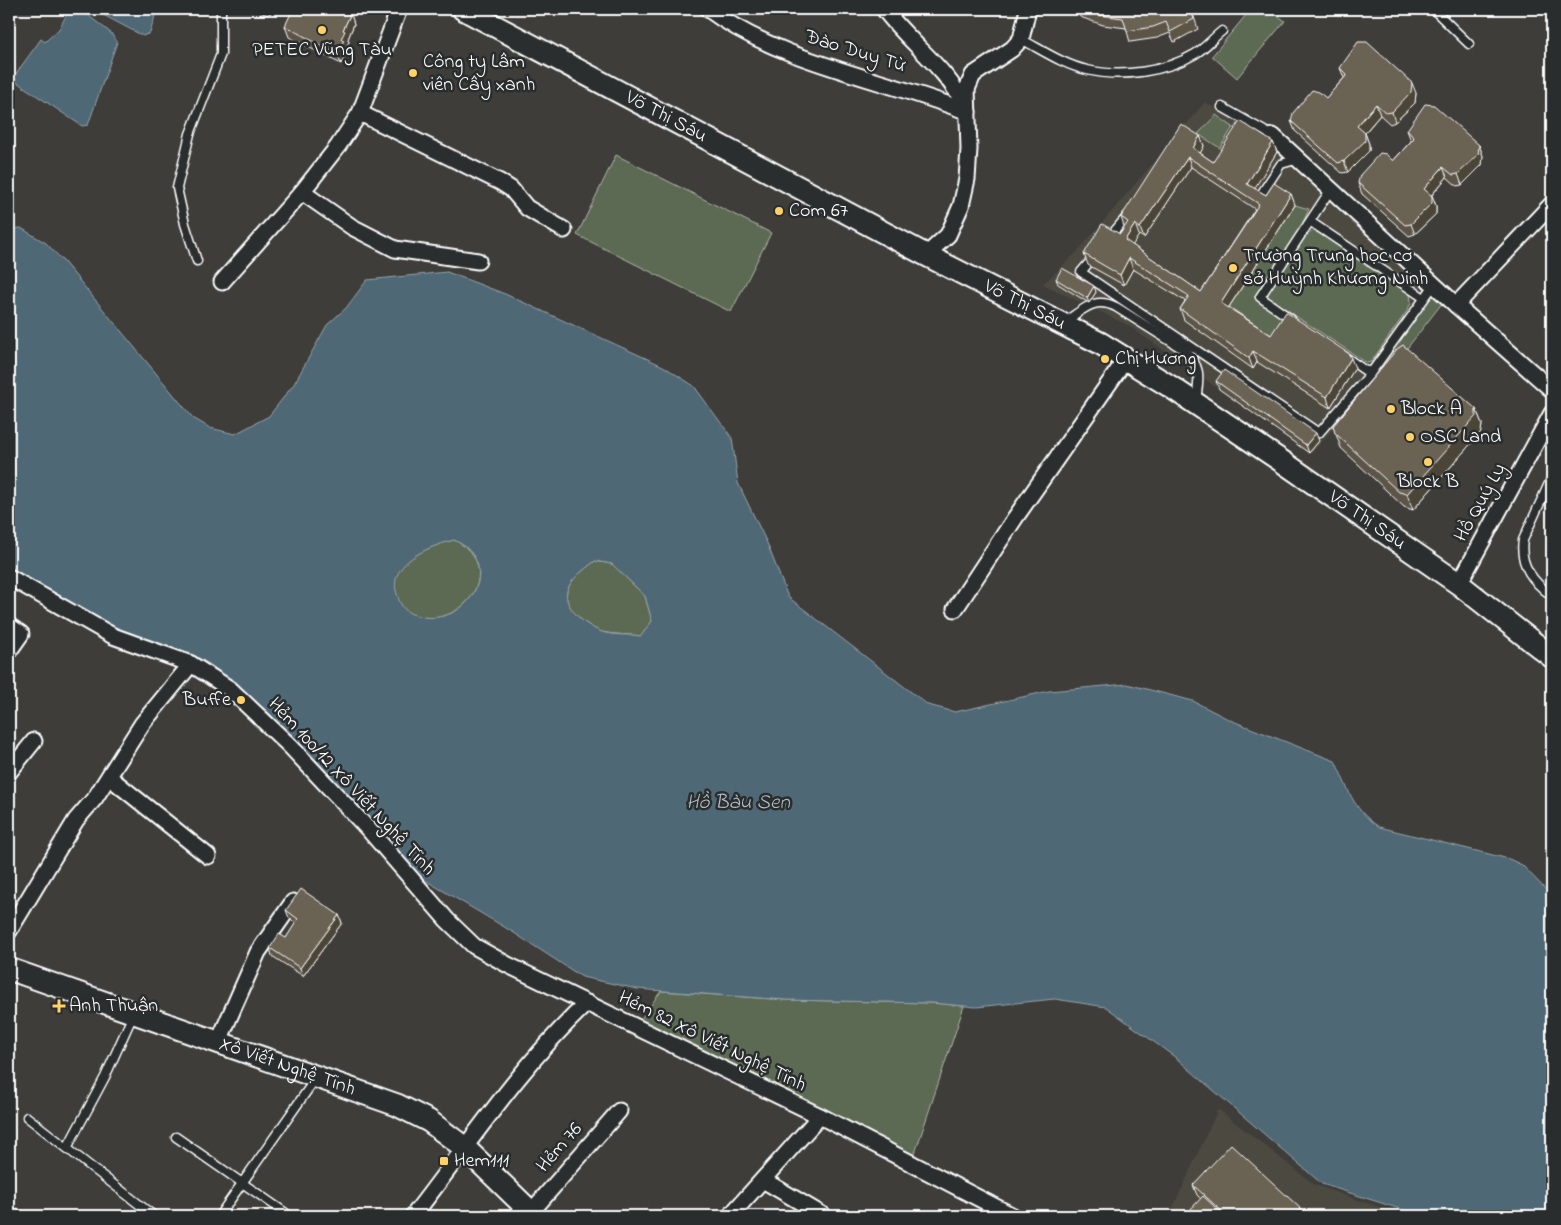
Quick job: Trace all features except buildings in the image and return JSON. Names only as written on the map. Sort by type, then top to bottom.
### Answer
[{"type":"main road","name":"Võ Thị Sáu","points":[[463,9],[926,255],[1063,323],[1126,359],[1196,403],[1459,584],[1552,657]]},
{"type":"main road","name":"Xô Viết Nghệ Tĩnh","points":[[9,969],[397,1105],[429,1121],[465,1148],[533,1214]]},
{"type":"street","points":[[222,282],[302,192],[338,146],[360,113],[399,9]]},
{"type":"street","name":"Đào Duy Từ","points":[[708,9],[748,34],[779,49],[926,95],[968,112]]},
{"type":"street","points":[[884,9],[902,33],[956,87],[968,112]]},
{"type":"street","points":[[926,255],[948,235],[962,206],[970,149],[967,89],[973,75],[1012,49],[1021,39],[1028,9]]},
{"type":"street","points":[[360,113],[500,182],[511,190],[527,208],[564,230]]},
{"type":"street","points":[[1273,136],[1299,158],[1434,285],[1552,390]]},
{"type":"street","points":[[302,192],[352,227],[395,249],[478,261]]},
{"type":"street","points":[[1456,305],[1552,204]]},
{"type":"street","points":[[955,609],[1015,518],[1126,359]]},
{"type":"street","name":"Hồ Quý Ly","points":[[1459,584],[1552,413]]},
{"type":"street","name":"Hẻm 100/12 Xô Viết Nghệ Tĩnh","points":[[9,577],[112,636],[191,664],[230,689],[290,746],[368,830],[447,920],[474,946]]},
{"type":"street","points":[[9,650],[15,630]]},
{"type":"street","points":[[9,930],[76,820],[95,798],[142,724],[191,664]]},
{"type":"street","points":[[9,772],[34,741]]},
{"type":"street","points":[[109,777],[208,856]]},
{"type":"street","points":[[218,1043],[258,952],[293,902]]},
{"type":"street","name":"Hẻm 82 Xô Viết Nghệ Tĩnh","points":[[474,946],[820,1116],[1012,1216]]},
{"type":"street","name":"Hẻm 82 Xô Viết Nghệ Tĩnh","points":[[413,1216],[515,1082],[587,1003]]},
{"type":"street","name":"Hẻm 76","points":[[533,1214],[619,1112]]},
{"type":"street","points":[[730,1216],[820,1116]]},
{"type":"street","points":[[763,1180],[824,1216]]},
{"type":"lane","points":[[197,261],[185,224],[177,188],[190,134],[221,54],[221,9]]},
{"type":"lane","points":[[1432,9],[1470,44]]},
{"type":"lane","points":[[1021,39],[1063,61],[1087,70],[1138,72],[1164,68],[1196,54],[1222,31]]},
{"type":"lane","points":[[1222,107],[1273,136]]},
{"type":"lane","points":[[1258,198],[1280,164],[1299,158]]},
{"type":"lane","points":[[1299,325],[1260,297],[1331,189]]},
{"type":"lane","points":[[1103,245],[1133,206]]},
{"type":"lane","points":[[1311,222],[1424,298]]},
{"type":"lane","points":[[1098,252],[1082,272],[1319,433],[1369,372],[1434,285]]},
{"type":"lane","points":[[1063,323],[1095,302],[1106,302],[1116,307],[1184,350],[1193,358],[1199,371],[1196,403]]},
{"type":"lane","points":[[1339,352],[1369,372]]},
{"type":"lane","points":[[1552,477],[1522,540],[1521,551],[1523,562],[1536,585],[1552,596]]},
{"type":"lane","points":[[67,1148],[106,1077],[133,1013]]},
{"type":"lane","points":[[219,1216],[317,1077]]},
{"type":"lane","points":[[27,1117],[154,1216]]},
{"type":"lane","points":[[176,1137],[290,1216]]},
{"type":"shaded area","name":"Trường Trung học cơ sở Huỳnh Khương Ninh","points":[[1205,102],[1286,152],[1443,302],[1311,454],[1129,326],[1043,284],[1078,251]]},
{"type":"shaded area","points":[[1218,1109],[1315,1185],[1405,1216],[1169,1216]]},
{"type":"green space","points":[[1251,9],[1270,9],[1285,21],[1237,78],[1212,56]]},
{"type":"green space","points":[[1216,115],[1233,127],[1220,148],[1198,134]]},
{"type":"green space","points":[[616,155],[771,233],[731,312],[577,235]]},
{"type":"green space","points":[[1295,205],[1309,209],[1300,229],[1254,297],[1283,319],[1270,342],[1225,313]]},
{"type":"green space","points":[[1313,231],[1319,233],[1410,292],[1411,303],[1407,311],[1371,362],[1367,363],[1268,298],[1268,291],[1305,236]]},
{"type":"green space","points":[[1431,294],[1443,302],[1384,378],[1375,371]]},
{"type":"green space","points":[[454,540],[470,551],[478,565],[478,580],[473,594],[462,606],[448,615],[430,618],[409,613],[402,607],[397,597],[395,585],[397,575],[411,558],[433,547]]},
{"type":"green space","points":[[595,561],[612,564],[645,596],[652,621],[641,636],[602,632],[584,622],[572,610],[567,597],[567,591],[571,582]]},
{"type":"green space","points":[[661,991],[786,1000],[932,1003],[964,1006],[914,1156],[638,1023]]},
{"type":"water","points":[[80,9],[111,33],[117,42],[88,125],[82,126],[12,79],[41,39],[45,42],[59,29],[69,10]]},
{"type":"water","points":[[92,9],[157,9],[150,33],[143,36]]},
{"type":"water","name":"Hồ Bàu Sen","points":[[21,228],[46,243],[64,262],[193,418],[210,428],[235,434],[269,416],[294,384],[327,325],[346,308],[367,280],[447,272],[505,294],[663,366],[694,386],[732,438],[738,483],[767,543],[788,597],[928,705],[955,712],[1049,691],[1127,684],[1193,701],[1230,720],[1335,761],[1356,805],[1362,813],[1379,827],[1509,859],[1522,865],[1552,896],[1552,1216],[1422,1216],[1322,1184],[1176,1058],[1106,1007],[1055,999],[976,1007],[932,1003],[786,1000],[637,989],[582,977],[511,931],[418,876],[391,851],[319,765],[266,710],[211,665],[190,653],[164,653],[9,572],[9,432],[12,411],[9,405],[9,229]],"holes":[[[454,540],[470,551],[478,565],[478,580],[473,594],[463,606],[449,614],[431,618],[409,613],[403,607],[398,597],[395,585],[397,575],[411,558],[433,547]],[[595,561],[612,564],[645,596],[652,621],[641,636],[602,632],[584,622],[572,610],[567,597],[567,591],[571,582]]]},
{"type":"place","name":"PETEC Vũng Tàu","points":[[322,30]]},
{"type":"place","name":"Công ty Lâm viên Cây xanh","points":[[413,73]]},
{"type":"place","name":"Com 67","points":[[779,211]]},
{"type":"place","name":"Trường Trung học cơ sở Huỳnh Khương Ninh","points":[[1233,268]]},
{"type":"place","name":"Chị Hương","points":[[1105,359]]},
{"type":"place","name":"Block A","points":[[1391,409]]},
{"type":"place","name":"OSC Land","points":[[1410,437]]},
{"type":"place","name":"Block B","points":[[1428,462]]},
{"type":"place","name":"Buffe","points":[[241,700]]},
{"type":"place","name":"Anh Thuận","points":[[59,1006]]},
{"type":"place","name":"Hem111","points":[[444,1161]]}]
